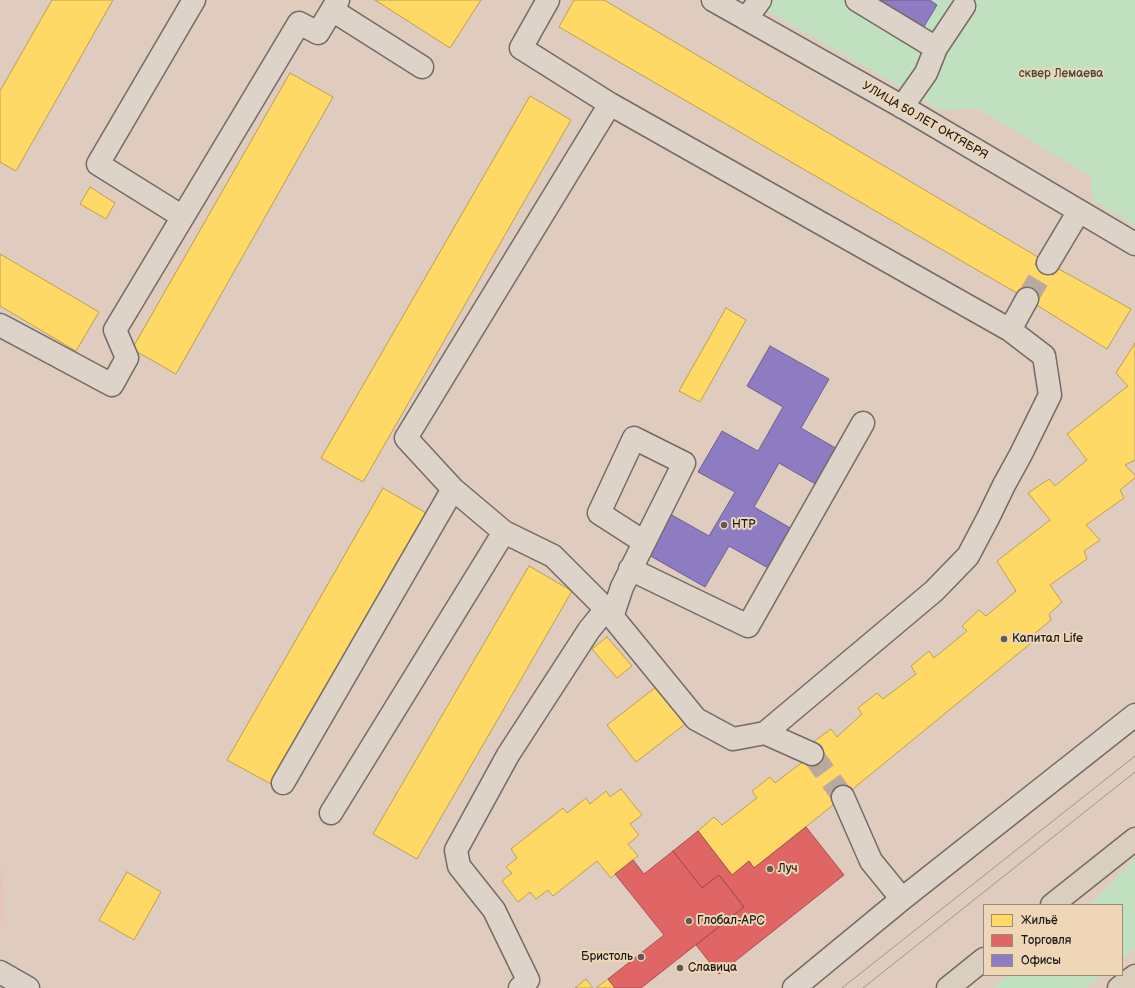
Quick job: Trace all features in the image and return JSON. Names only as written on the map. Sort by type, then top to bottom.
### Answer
[{"type":"main road","points":[[1053,904],[1135,839]]},
{"type":"main road","points":[[948,988],[983,960]]},
{"type":"main road","points":[[1119,988],[1135,976]]},
{"type":"street","points":[[182,217],[98,164],[194,0]]},
{"type":"street","points":[[548,0],[521,48],[610,104],[1010,330],[1044,356],[1050,395],[968,556],[934,591],[766,733],[733,739],[696,719],[609,613],[553,556],[504,532],[454,489],[406,438],[610,104]]},
{"type":"street","name":"УЛИЦА 50 ЛЕТ ОКТЯБРЯ","points":[[714,0],[902,107],[1135,244]]},
{"type":"street","points":[[746,19],[760,0]]},
{"type":"street","points":[[857,0],[936,48]]},
{"type":"street","points":[[0,325],[112,385],[127,358],[115,330],[299,23],[318,33],[335,5],[422,67]]},
{"type":"street","points":[[902,107],[926,73],[936,48],[964,6]]},
{"type":"street","points":[[1048,263],[1079,211]]},
{"type":"street","points":[[1010,330],[1027,299]]},
{"type":"street","points":[[630,568],[748,626],[863,423]]},
{"type":"street","points":[[520,988],[528,980],[494,910],[459,866],[456,850],[508,755],[589,630],[609,613],[630,568],[644,542],[684,463],[634,438],[598,513],[644,542]]},
{"type":"street","points":[[283,783],[454,489]]},
{"type":"street","points":[[332,813],[504,532]]},
{"type":"street","points":[[794,988],[902,899],[1135,715]]},
{"type":"street","points":[[766,733],[812,754]]},
{"type":"street","points":[[843,797],[871,861],[902,899]]},
{"type":"shaded area","points":[[0,857],[5,917],[0,926]]},
{"type":"green space","name":"сквер Лемаева","points":[[748,0],[1135,0],[1135,225],[1093,201],[1090,176],[978,109],[941,110]]},
{"type":"green space","points":[[1135,859],[1135,949],[1123,958],[1123,904],[1090,904]]},
{"type":"green space","points":[[1007,976],[1101,976],[1086,988],[992,988]]},
{"type":"building: Жильё","points":[[52,0],[113,0],[16,171],[0,162],[0,91]]},
{"type":"building: Жильё","points":[[375,0],[481,0],[450,48]]},
{"type":"building: Жильё","points":[[574,0],[604,0],[1048,263],[1131,309],[1107,349],[1027,299],[559,27]]},
{"type":"building: Жильё","points":[[290,73],[333,97],[176,374],[132,349]]},
{"type":"building: Жильё","points":[[530,96],[571,120],[363,482],[321,458]]},
{"type":"building: Жильё","points":[[90,187],[115,203],[106,219],[80,204]]},
{"type":"building: Жильё","points":[[0,254],[99,312],[76,351],[0,306]]},
{"type":"building: Жильё","points":[[726,308],[746,320],[700,402],[679,391]]},
{"type":"building: Жильё","points":[[1135,343],[1135,460],[1125,465],[1135,475],[1135,478],[1120,490],[1124,498],[1086,525],[1100,540],[1084,551],[1087,559],[1050,585],[1062,602],[1049,614],[1051,620],[1034,634],[1036,639],[843,797],[754,868],[749,861],[732,875],[698,831],[714,817],[722,825],[757,798],[752,791],[770,777],[775,783],[817,751],[812,743],[831,729],[837,737],[862,714],[858,708],[877,693],[883,699],[916,674],[911,666],[929,651],[934,658],[967,631],[962,626],[979,610],[986,616],[1016,591],[997,561],[1050,520],[1028,493],[1049,479],[1055,486],[1087,460],[1067,434],[1128,386],[1116,373]]},
{"type":"building: Жильё","points":[[383,488],[426,513],[271,784],[227,760]]},
{"type":"building: Жильё","points":[[529,566],[572,591],[417,859],[373,834]]},
{"type":"building: Жильё","points":[[607,637],[632,666],[617,678],[592,649]]},
{"type":"building: Жильё","points":[[656,687],[685,724],[636,762],[607,725]]},
{"type":"building: Жильё","points":[[621,789],[642,815],[630,824],[639,835],[628,844],[638,856],[611,878],[597,861],[553,896],[548,890],[536,899],[530,892],[518,902],[502,881],[512,873],[506,867],[517,858],[511,849],[563,808],[567,813],[586,798],[590,804],[606,791],[610,797]]},
{"type":"building: Жильё","points":[[127,872],[161,892],[134,940],[99,920]]},
{"type":"building: Жильё","points":[[586,979],[593,988],[575,988]]},
{"type":"building: Жильё","points":[[608,979],[615,988],[596,988]]},
{"type":"building: Торговля","points":[[806,827],[844,875],[719,974],[696,945],[744,907],[719,875],[702,888],[673,851],[698,831],[732,875],[749,861],[754,868]]},
{"type":"building: Торговля","name":"Глобал-АРС","points":[[673,851],[702,888],[719,875],[744,907],[641,988],[615,988],[608,979],[664,935],[615,874],[633,860],[644,874]]},
{"type":"building: Офисы","points":[[874,0],[930,0],[937,5],[922,30]]},
{"type":"building: Офисы","points":[[770,346],[829,379],[801,428],[839,450],[819,486],[779,463],[754,507],[792,529],[770,569],[729,546],[705,587],[647,554],[670,514],[709,536],[735,492],[698,472],[722,431],[758,451],[783,407],[747,386]]},
{"type":"tunnel","points":[[1027,299],[1048,263]]},
{"type":"tunnel","points":[[812,754],[843,797]]},
{"type":"tram line","points":[[842,988],[1135,756]]},
{"type":"tram line","points":[[863,988],[1135,772]]},
{"type":"place","name":"НТР","points":[[724,525]]},
{"type":"place","name":"Капитал Life","points":[[1004,639]]},
{"type":"place","name":"Луч","points":[[770,869]]},
{"type":"place","name":"Глобал-АРС","points":[[689,921]]},
{"type":"place","name":"Бристоль","points":[[641,957]]},
{"type":"place","name":"Славица","points":[[680,968]]}]
